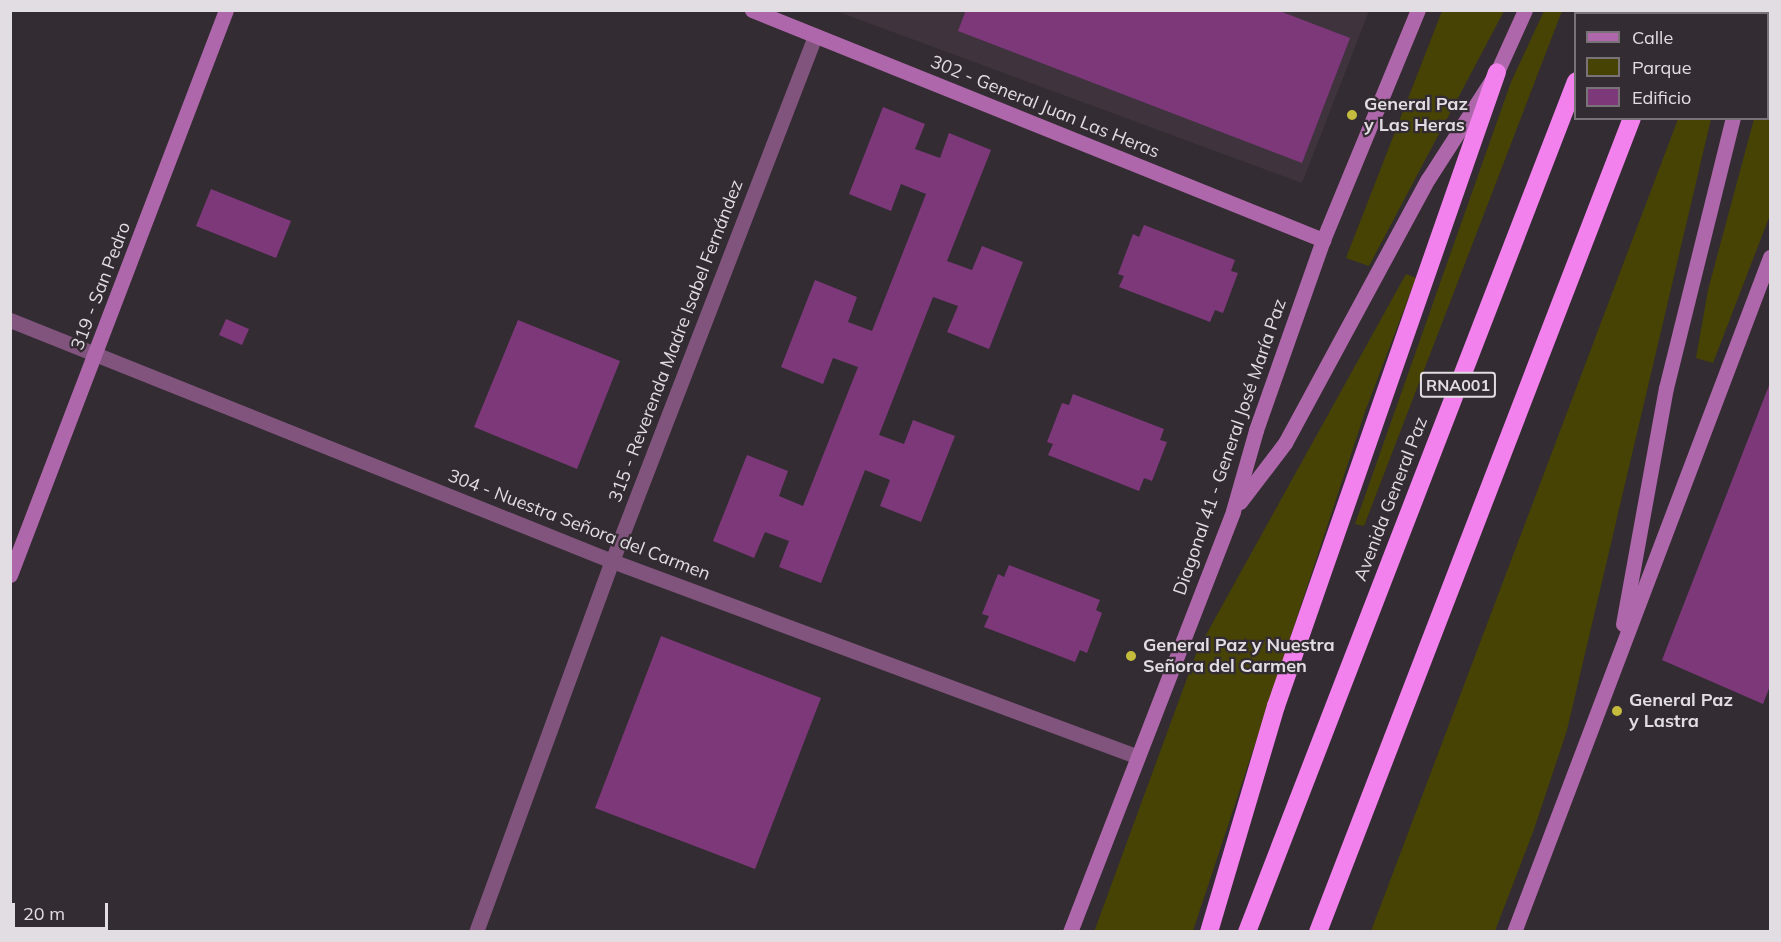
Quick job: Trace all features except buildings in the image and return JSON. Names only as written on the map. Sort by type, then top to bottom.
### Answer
[{"type":"highway","points":[[1209,932],[1276,706],[1497,72]]},
{"type":"highway","name":"Avenida General Paz","points":[[1247,932],[1574,84]]},
{"type":"highway","name":"RNA001","points":[[1318,932],[1631,120]]},
{"type":"street","name":"319 - San Pedro","points":[[10,575],[97,353],[226,10]]},
{"type":"street","name":"302 - General Juan Las Heras","points":[[752,10],[1323,240]]},
{"type":"street","name":"Diagonal 41 - General José María Paz","points":[[1070,932],[1136,756],[1233,511],[1256,430],[1323,240],[1418,10]]},
{"type":"street","points":[[1233,511],[1285,443],[1428,179],[1497,72],[1526,10]]},
{"type":"street","name":"315 - Reverenda Madre Isabel Fernández","points":[[476,932],[612,561],[815,36]]},
{"type":"street","points":[[1617,656],[1666,388],[1733,120]]},
{"type":"street","points":[[1514,932],[1770,257]]},
{"type":"street","name":"304 - Nuestra Señora del Carmen","points":[[10,320],[612,561],[1136,756]]},
{"type":"shaded area","points":[[836,11],[1369,11],[1302,183]]},
{"type":"green space","points":[[1442,11],[1504,11],[1369,266],[1346,258]]},
{"type":"green space","points":[[1544,11],[1562,11],[1364,526],[1355,524],[1511,82]]},
{"type":"green space","points":[[1770,56],[1770,215],[1713,363],[1696,358],[1708,290],[1754,120],[1769,120]]},
{"type":"green space","points":[[1678,120],[1711,120],[1567,730],[1533,832],[1495,931],[1371,931]]},
{"type":"green space","points":[[1406,274],[1416,278],[1366,409],[1193,931],[1094,932],[1197,651]]},
{"type":"place","name":"General Paz y Las Heras","points":[[1352,115]]},
{"type":"place","name":"General Paz y Nuestra Señora del Carmen","points":[[1131,656]]},
{"type":"place","name":"General Paz y Lastra","points":[[1617,711]]}]
